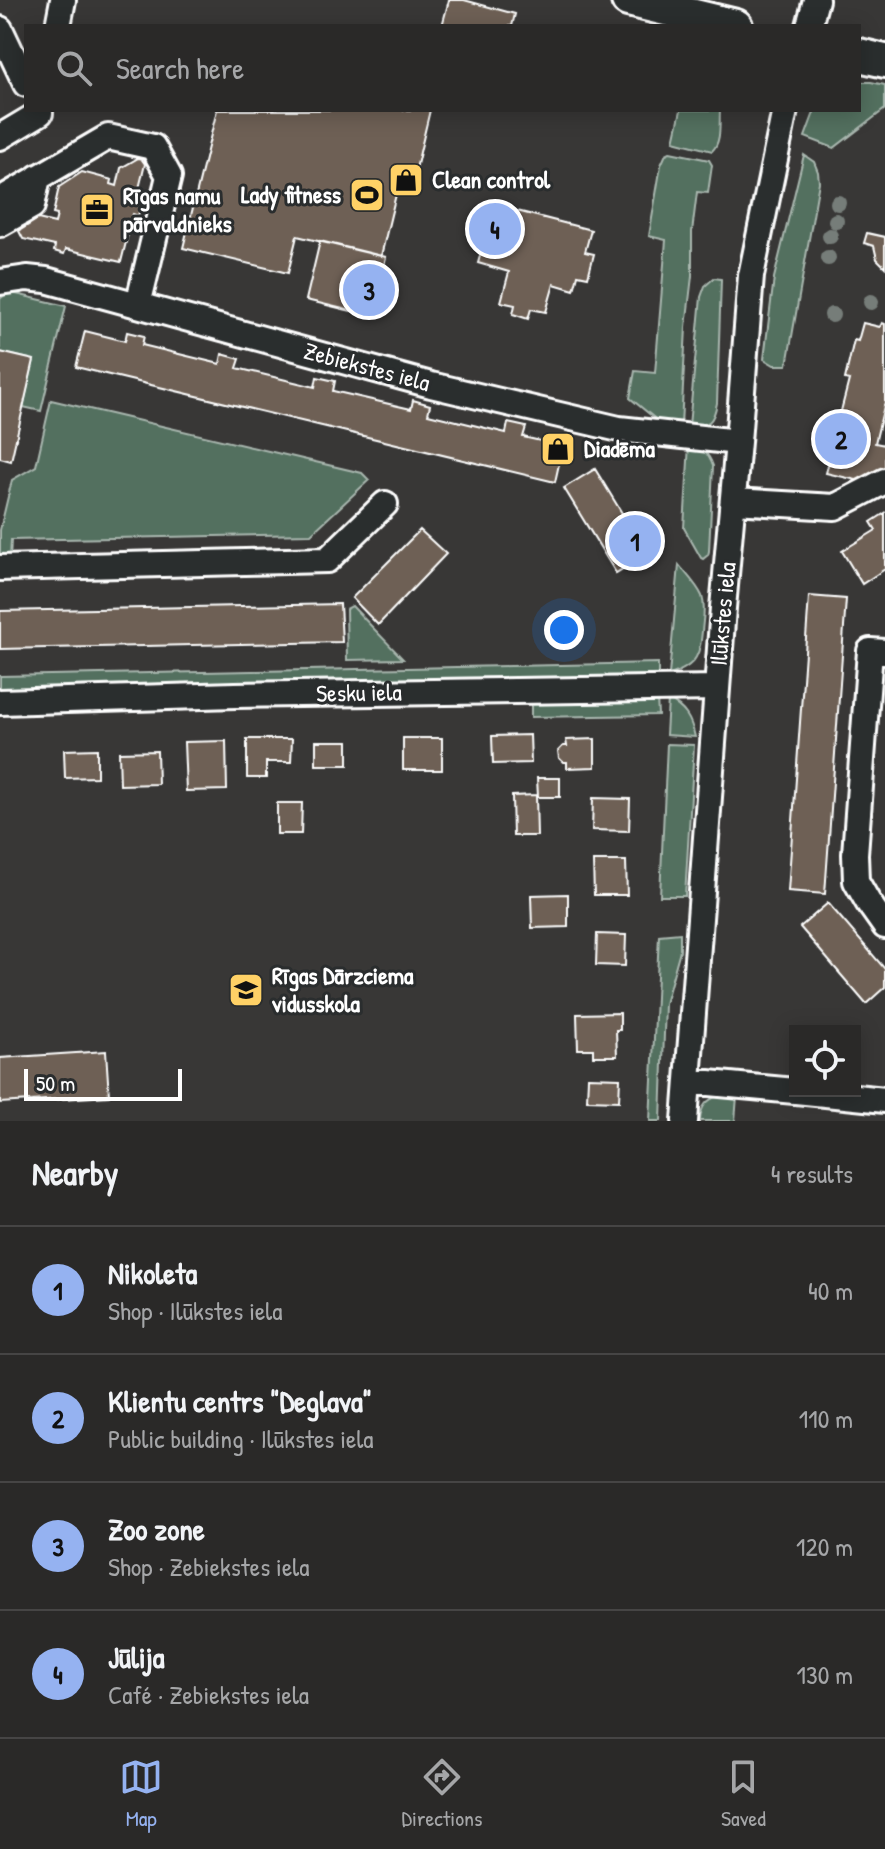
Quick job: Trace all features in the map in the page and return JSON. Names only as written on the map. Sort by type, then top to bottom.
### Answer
[{"type":"main road","points":[[628,0],[728,24]]},
{"type":"main road","points":[[861,55],[885,61]]},
{"type":"street","points":[[58,24],[63,0]]},
{"type":"street","points":[[810,24],[816,0]]},
{"type":"street","points":[[0,29],[24,80]]},
{"type":"street","points":[[0,137],[38,112]]},
{"type":"street","name":"Ilūkstes iela","points":[[685,1121],[751,276],[785,112]]},
{"type":"street","points":[[0,200],[108,137],[153,147],[169,176],[138,305]]},
{"type":"street","points":[[0,224],[32,206],[38,177]]},
{"type":"street","name":"Zebiekstes iela","points":[[0,282],[27,278],[46,280],[431,385],[619,429],[738,442]]},
{"type":"street","points":[[733,501],[835,507],[885,481]]},
{"type":"street","points":[[0,568],[327,560],[385,504]]},
{"type":"street","points":[[885,652],[870,651],[855,854],[856,881],[885,926]]},
{"type":"street","name":"Sesku iela","points":[[0,702],[235,695],[717,688]]},
{"type":"street","points":[[688,1081],[789,1090]]},
{"type":"street","points":[[855,1097],[885,1100]]},
{"type":"green space","points":[[861,82],[885,85],[885,109],[834,148],[805,137],[814,112],[861,112]]},
{"type":"green space","points":[[681,112],[720,112],[719,138],[712,151],[674,141]]},
{"type":"green space","points":[[670,152],[709,160],[712,165],[708,193],[697,192],[692,232],[692,276],[681,426],[658,421],[630,398],[635,371],[655,373],[666,240],[649,236],[661,165]]},
{"type":"green space","points":[[804,155],[814,162],[819,182],[787,365],[774,365],[764,359],[774,278]]},
{"type":"green space","points":[[714,278],[721,279],[717,403],[709,422],[689,426],[701,297],[705,286]]},
{"type":"green space","points":[[8,292],[66,306],[41,411],[23,407],[34,360],[0,352],[0,299]]},
{"type":"green space","points":[[51,400],[362,473],[369,480],[311,534],[11,540],[10,559],[0,560],[0,530],[12,480],[36,466]]},
{"type":"green space","points":[[689,444],[704,451],[713,466],[709,551],[703,559],[684,528]]},
{"type":"green space","points":[[679,565],[702,596],[704,615],[697,656],[687,667],[669,675]]},
{"type":"green space","points":[[352,606],[403,659],[347,660],[346,609]]},
{"type":"green space","points":[[658,663],[658,676],[0,691],[0,676]]},
{"type":"green space","points":[[657,699],[658,715],[531,717],[531,703]]},
{"type":"green space","points":[[668,700],[686,715],[695,737],[666,735]]},
{"type":"green space","points":[[667,744],[694,745],[685,896],[660,896]]},
{"type":"green space","points":[[680,933],[680,950],[665,1004],[661,1121],[650,1121],[659,935]]},
{"type":"green space","points":[[720,1095],[737,1096],[735,1121],[700,1121],[705,1104]]},
{"type":"building","points":[[449,0],[464,0],[515,14],[512,24],[443,24]]},
{"type":"building","points":[[217,112],[430,112],[411,190],[398,186],[381,256],[297,236],[288,273],[183,248]]},
{"type":"building","name":"Rīgas namu pārvaldnieks","points":[[140,157],[145,164],[135,205],[141,206],[138,216],[133,214],[121,262],[66,249],[64,254],[54,251],[55,246],[23,239],[19,231],[38,219],[55,223],[57,215],[53,214],[59,187],[82,172],[112,180],[111,184],[117,186],[121,168]]},
{"type":"building","points":[[486,203],[591,230],[585,252],[594,254],[588,277],[578,275],[574,290],[554,284],[546,312],[531,309],[528,319],[513,314],[515,305],[501,302],[509,272],[478,263],[489,223],[481,221]]},
{"type":"building","points":[[867,233],[885,237],[885,267],[877,259],[874,246],[864,243]]},
{"type":"building","points":[[320,241],[386,257],[372,316],[306,300]]},
{"type":"building","points":[[863,323],[880,327],[882,323],[885,324],[885,402],[875,443],[885,445],[885,469],[865,482],[826,473],[836,414],[840,415],[849,380],[845,379],[854,340],[858,341]]},
{"type":"building","points":[[85,331],[125,341],[127,332],[144,336],[142,345],[220,364],[222,354],[240,359],[237,368],[315,387],[317,377],[335,381],[333,391],[411,409],[413,400],[430,405],[428,414],[506,433],[508,423],[526,427],[523,437],[563,446],[555,482],[76,367]]},
{"type":"building","points":[[0,352],[34,360],[11,461],[0,458]]},
{"type":"building","points":[[595,469],[647,554],[616,573],[564,488]]},
{"type":"building","points":[[885,513],[885,569],[862,584],[842,551],[876,530],[871,522]]},
{"type":"building","points":[[420,530],[446,554],[378,625],[352,598]]},
{"type":"building","points":[[809,596],[846,599],[825,894],[788,891]]},
{"type":"building","points":[[340,604],[342,642],[0,649],[0,611]]},
{"type":"building","points":[[530,735],[531,763],[493,764],[492,736]]},
{"type":"building","points":[[403,738],[442,738],[442,770],[403,770]]},
{"type":"building","points":[[247,739],[292,739],[291,762],[266,762],[266,778],[247,778]]},
{"type":"building","points":[[595,739],[595,767],[567,768],[567,762],[559,758],[558,751],[567,746],[566,740]]},
{"type":"building","points":[[226,741],[227,790],[186,791],[184,742]]},
{"type":"building","points":[[316,741],[348,741],[348,765],[316,765]]},
{"type":"building","points":[[97,749],[97,777],[65,778],[64,750]]},
{"type":"building","points":[[157,751],[158,784],[120,785],[119,752]]},
{"type":"building","points":[[537,778],[560,778],[560,797],[538,797]]},
{"type":"building","points":[[536,795],[537,836],[513,836],[512,796]]},
{"type":"building","points":[[593,798],[630,799],[629,831],[592,830]]},
{"type":"building","points":[[277,803],[302,803],[301,834],[277,834]]},
{"type":"building","points":[[593,861],[626,861],[627,895],[594,895]]},
{"type":"building","points":[[568,894],[568,927],[532,928],[531,895]]},
{"type":"building","points":[[828,903],[885,969],[885,987],[866,1004],[800,927]]},
{"type":"building","points":[[597,934],[626,935],[625,966],[596,965]]},
{"type":"building","points":[[620,1013],[620,1030],[616,1030],[617,1056],[593,1056],[593,1049],[578,1049],[577,1014]]},
{"type":"building","points":[[106,1051],[109,1096],[0,1103],[0,1058]]},
{"type":"building","points":[[588,1077],[620,1078],[619,1101],[587,1100]]},
{"type":"place","name":"Clean control","points":[[406,180]]},
{"type":"place","name":"Lady fitness","points":[[367,195]]},
{"type":"place","name":"Rīgas namu pārvaldnieks","points":[[97,210]]},
{"type":"place","name":"Jūlija","points":[[495,229]]},
{"type":"place","name":"Zoo zone","points":[[369,290]]},
{"type":"place","name":"Klientu centrs \"Deglava\"","points":[[841,439]]},
{"type":"place","name":"Diadēma","points":[[558,449]]},
{"type":"place","name":"Nikoleta","points":[[635,541]]},
{"type":"place","name":"Rīgas Dārzciema vidusskola","points":[[246,990]]}]
